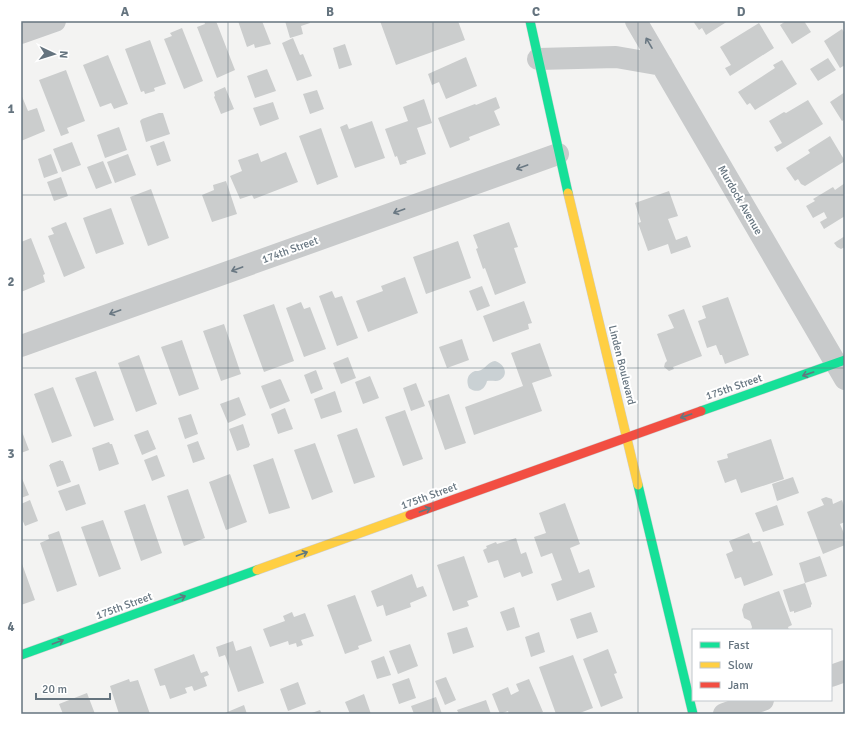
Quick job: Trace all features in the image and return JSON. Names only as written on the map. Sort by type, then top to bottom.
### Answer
[{"type":"street","points":[[21,33],[55,21]]},
{"type":"street","name":"Linden Boulevard","points":[[530,21],[558,154],[693,714]]},
{"type":"street","name":"Murdock Avenue","points":[[636,21],[842,368]]},
{"type":"street","points":[[538,59],[616,57],[662,66]]},
{"type":"street","name":"174th Street","points":[[21,346],[558,154]]},
{"type":"street","name":"175th Street","points":[[21,656],[627,437],[842,368]]},
{"type":"street","points":[[832,676],[845,671]]},
{"type":"street","points":[[724,714],[760,701]]},
{"type":"shaded area","points":[[495,361],[503,366],[505,375],[503,378],[498,381],[487,381],[483,389],[478,391],[469,388],[467,380],[470,374],[483,369],[491,362]]},
{"type":"building","points":[[204,21],[216,21],[235,70],[217,78],[197,27],[205,24]]},
{"type":"building","points":[[238,21],[262,21],[271,44],[255,48],[254,44],[247,47]]},
{"type":"building","points":[[285,21],[310,21],[310,23],[301,26],[303,34],[290,38]]},
{"type":"building","points":[[380,21],[458,21],[465,40],[396,65]]},
{"type":"building","points":[[693,21],[728,21],[706,35],[702,28],[699,30]]},
{"type":"building","points":[[786,21],[804,21],[811,32],[792,44],[780,25]]},
{"type":"building","points":[[759,23],[774,48],[730,76],[725,68],[731,65],[720,47]]},
{"type":"building","points":[[182,28],[203,81],[184,89],[164,39],[172,36],[170,33]]},
{"type":"building","points":[[842,29],[845,34],[845,65],[840,68],[824,41]]},
{"type":"building","points":[[293,38],[300,55],[303,54],[312,76],[297,81],[282,43]]},
{"type":"building","points":[[150,40],[166,84],[154,88],[155,91],[145,94],[144,91],[141,92],[125,49]]},
{"type":"building","points":[[345,44],[352,65],[339,69],[333,48]]},
{"type":"building","points":[[108,55],[128,104],[114,109],[111,103],[100,107],[83,65]]},
{"type":"building","points":[[466,57],[477,86],[446,99],[439,82],[432,85],[428,74]]},
{"type":"building","points":[[828,58],[836,70],[818,81],[810,69]]},
{"type":"building","points":[[782,60],[797,84],[755,110],[750,103],[747,105],[738,92],[775,68],[773,65]]},
{"type":"building","points":[[267,69],[276,91],[255,98],[247,76]]},
{"type":"building","points":[[66,70],[85,121],[67,128],[69,133],[61,136],[39,80]]},
{"type":"building","points":[[225,87],[234,109],[221,114],[214,97],[214,92]]},
{"type":"building","points":[[317,90],[324,109],[310,114],[303,94]]},
{"type":"building","points":[[845,92],[845,119],[842,121],[830,102]]},
{"type":"building","points":[[21,94],[28,111],[37,108],[45,131],[21,141]]},
{"type":"building","points":[[496,97],[500,108],[494,111],[500,125],[469,137],[470,140],[450,148],[438,118]]},
{"type":"building","points":[[424,99],[432,123],[417,128],[426,154],[406,161],[407,163],[400,165],[397,156],[395,157],[385,129],[408,121],[403,107]]},
{"type":"building","points":[[808,100],[823,124],[777,152],[774,147],[782,143],[769,121]]},
{"type":"building","points":[[273,102],[279,119],[260,126],[253,108]]},
{"type":"building","points":[[159,113],[163,113],[170,134],[146,142],[140,121]]},
{"type":"building","points":[[372,121],[385,158],[355,168],[340,127],[347,124],[349,129]]},
{"type":"building","points":[[119,127],[127,150],[105,158],[97,135]]},
{"type":"building","points":[[321,128],[338,177],[317,185],[299,136]]},
{"type":"building","points":[[830,136],[845,161],[805,186],[801,184],[798,179],[795,181],[786,168],[810,153],[808,150]]},
{"type":"building","points":[[164,141],[171,161],[157,166],[150,146]]},
{"type":"building","points":[[72,142],[81,165],[62,172],[53,149]]},
{"type":"building","points":[[286,152],[298,182],[254,199],[252,195],[240,199],[230,176],[242,171],[238,160],[258,153],[261,162]]},
{"type":"building","points":[[51,154],[58,173],[44,178],[38,159]]},
{"type":"building","points":[[128,154],[136,175],[115,183],[107,162]]},
{"type":"building","points":[[103,161],[112,183],[96,189],[87,167]]},
{"type":"building","points":[[61,177],[68,196],[54,201],[47,182]]},
{"type":"building","points":[[226,181],[237,214],[212,222],[202,195],[214,190],[213,185]]},
{"type":"building","points":[[845,183],[845,216],[824,229],[820,222],[827,218],[824,212],[813,218],[806,206],[815,201],[813,199],[833,187],[835,190]]},
{"type":"building","points":[[151,189],[169,238],[148,246],[130,197]]},
{"type":"building","points":[[669,191],[678,216],[668,219],[676,240],[687,236],[691,247],[671,254],[668,244],[648,251],[638,223],[641,222],[635,203]]},
{"type":"building","points":[[111,208],[124,244],[96,254],[83,218]]},
{"type":"building","points":[[66,222],[85,268],[64,277],[48,236],[54,234],[51,228]]},
{"type":"building","points":[[509,222],[518,247],[514,248],[526,283],[495,295],[485,268],[483,269],[473,235]]},
{"type":"building","points":[[845,236],[845,247],[841,249],[837,247],[834,243]]},
{"type":"building","points":[[31,238],[45,274],[43,275],[45,282],[21,292],[21,242]]},
{"type":"building","points":[[458,241],[471,278],[426,294],[413,257]]},
{"type":"building","points":[[405,277],[418,313],[368,332],[356,301],[383,291],[381,286]]},
{"type":"building","points":[[482,286],[490,306],[477,311],[469,291]]},
{"type":"building","points":[[332,291],[335,298],[342,296],[358,338],[337,346],[319,296]]},
{"type":"building","points":[[728,297],[749,355],[725,364],[716,345],[707,348],[698,321],[706,318],[702,306]]},
{"type":"building","points":[[524,301],[532,323],[528,324],[529,329],[493,342],[483,316]]},
{"type":"building","points":[[301,302],[304,309],[310,307],[326,349],[304,357],[286,308]]},
{"type":"building","points":[[274,304],[294,361],[264,372],[243,315]]},
{"type":"building","points":[[684,309],[702,356],[673,367],[674,369],[669,371],[664,367],[667,361],[657,334],[674,328],[668,315]]},
{"type":"building","points":[[224,324],[241,374],[221,381],[203,331]]},
{"type":"building","points":[[462,339],[469,360],[447,368],[439,347]]},
{"type":"building","points":[[182,340],[199,389],[179,396],[161,347]]},
{"type":"building","points":[[540,343],[552,376],[532,383],[542,411],[474,435],[465,407],[523,386],[511,353]]},
{"type":"building","points":[[139,355],[157,404],[136,412],[118,363]]},
{"type":"building","points":[[348,357],[356,378],[341,384],[333,363]]},
{"type":"building","points":[[316,370],[323,389],[311,394],[304,375]]},
{"type":"building","points":[[96,371],[114,420],[94,427],[75,378]]},
{"type":"building","points":[[370,376],[379,398],[363,404],[355,382]]},
{"type":"building","points":[[280,379],[290,401],[270,409],[261,386]]},
{"type":"building","points":[[416,383],[425,406],[411,411],[403,388]]},
{"type":"building","points":[[53,387],[72,436],[52,443],[34,394]]},
{"type":"building","points":[[335,391],[342,412],[321,419],[314,399]]},
{"type":"building","points":[[449,394],[466,443],[445,450],[428,401]]},
{"type":"building","points":[[239,397],[246,415],[228,423],[220,404]]},
{"type":"building","points":[[285,408],[293,429],[278,434],[271,414]]},
{"type":"building","points":[[405,410],[423,459],[403,466],[385,417]]},
{"type":"building","points":[[191,414],[198,434],[185,439],[178,418]]},
{"type":"building","points":[[243,424],[250,445],[249,447],[237,451],[229,429]]},
{"type":"building","points":[[357,428],[375,477],[354,484],[337,435]]},
{"type":"building","points":[[21,429],[29,450],[21,453]]},
{"type":"building","points":[[148,430],[156,449],[142,455],[134,435]]},
{"type":"building","points":[[771,439],[784,479],[741,493],[736,479],[725,483],[717,461],[728,458],[727,454]]},
{"type":"building","points":[[198,441],[205,459],[193,463],[187,445]]},
{"type":"building","points":[[109,442],[112,444],[119,464],[99,471],[92,448]]},
{"type":"building","points":[[315,443],[333,492],[312,500],[294,450]]},
{"type":"building","points":[[157,455],[165,476],[152,481],[144,460]]},
{"type":"building","points":[[273,458],[290,508],[269,514],[253,465]]},
{"type":"building","points":[[61,460],[63,461],[71,482],[57,487],[49,465]]},
{"type":"building","points":[[230,474],[247,522],[226,530],[209,482]]},
{"type":"building","points":[[21,476],[29,495],[21,498]]},
{"type":"building","points":[[793,477],[799,493],[777,501],[772,484]]},
{"type":"building","points":[[79,484],[86,504],[66,511],[58,491]]},
{"type":"building","points":[[188,489],[205,538],[184,546],[167,496]]},
{"type":"building","points":[[826,497],[832,499],[833,504],[842,500],[845,509],[845,522],[840,524],[845,536],[845,545],[823,554],[807,512],[824,505],[821,499]]},
{"type":"building","points":[[30,500],[38,521],[25,526],[21,517],[21,504]]},
{"type":"building","points":[[565,503],[580,544],[570,548],[579,573],[589,569],[595,587],[557,601],[551,584],[562,580],[552,553],[541,557],[534,537],[546,533],[539,513]]},
{"type":"building","points":[[145,504],[162,553],[141,561],[124,511]]},
{"type":"building","points":[[777,505],[784,525],[763,532],[755,513]]},
{"type":"building","points":[[103,520],[121,569],[99,577],[81,527]]},
{"type":"building","points":[[59,531],[77,585],[57,592],[40,543],[49,539],[48,535]]},
{"type":"building","points":[[749,533],[753,543],[760,541],[773,575],[744,586],[741,577],[735,579],[726,554],[733,551],[729,541]]},
{"type":"building","points":[[516,538],[521,554],[526,552],[533,573],[522,577],[520,572],[504,578],[498,560],[488,563],[483,550],[487,548],[486,546],[496,542],[497,544]]},
{"type":"building","points":[[464,556],[478,597],[467,601],[469,606],[453,611],[437,565]]},
{"type":"building","points":[[820,556],[827,576],[805,583],[799,563]]},
{"type":"building","points":[[21,561],[35,600],[21,605]]},
{"type":"building","points":[[412,574],[417,588],[423,586],[427,596],[410,603],[411,607],[386,616],[383,605],[377,607],[371,591]]},
{"type":"building","points":[[805,583],[812,604],[811,607],[794,613],[794,611],[790,612],[783,590]]},
{"type":"building","points":[[779,591],[792,625],[788,627],[789,629],[751,629],[750,621],[744,618],[742,610],[744,604]]},
{"type":"building","points":[[355,595],[372,641],[358,646],[359,649],[345,654],[327,605]]},
{"type":"building","points":[[514,607],[520,627],[507,631],[500,612]]},
{"type":"building","points":[[292,612],[294,617],[305,613],[314,636],[301,640],[303,645],[297,647],[296,643],[289,645],[288,641],[270,647],[263,629],[285,621],[283,616]]},
{"type":"building","points":[[591,612],[598,632],[577,639],[570,619]]},
{"type":"building","points":[[467,627],[474,647],[453,654],[447,633]]},
{"type":"building","points":[[539,632],[545,652],[531,657],[525,637]]},
{"type":"building","points":[[233,641],[236,651],[251,646],[264,683],[238,692],[225,655],[219,657],[216,647]]},
{"type":"building","points":[[410,644],[418,666],[398,674],[389,651]]},
{"type":"building","points":[[608,649],[617,673],[614,674],[623,698],[601,707],[583,659]]},
{"type":"building","points":[[194,654],[201,673],[207,671],[209,675],[204,677],[207,686],[194,691],[192,686],[185,688],[187,693],[170,699],[165,685],[160,686],[154,669]]},
{"type":"building","points":[[573,655],[593,708],[577,714],[556,714],[539,667]]},
{"type":"building","points":[[384,656],[391,675],[377,679],[371,661]]},
{"type":"building","points":[[446,677],[456,700],[445,705],[435,681]]},
{"type":"building","points":[[409,678],[416,698],[399,704],[392,684]]},
{"type":"building","points":[[129,679],[130,682],[138,680],[150,714],[119,714],[110,686]]},
{"type":"building","points":[[529,679],[543,712],[537,714],[509,714],[508,711],[500,714],[492,694],[508,687],[511,695],[519,691],[516,684]]},
{"type":"building","points":[[298,682],[306,704],[288,711],[280,689]]},
{"type":"building","points":[[87,693],[95,714],[63,714],[59,704]]},
{"type":"building","points":[[364,694],[371,714],[350,714],[345,702]]},
{"type":"building","points":[[436,697],[442,714],[414,714],[411,706]]},
{"type":"building","points":[[486,700],[491,714],[459,714],[457,710]]},
{"type":"building","points":[[244,705],[247,714],[225,713]]},
{"type":"building","points":[[320,710],[322,714],[309,714]]},
{"type":"traffic: fast","points":[[530,21],[568,193]]},
{"type":"traffic: fast","points":[[701,411],[845,360]]},
{"type":"traffic: fast","points":[[638,485],[693,714]]},
{"type":"traffic: fast","points":[[21,655],[257,570]]},
{"type":"traffic: slow","points":[[568,193],[638,485]]},
{"type":"traffic: slow","points":[[257,570],[410,515]]},
{"type":"traffic: jam","points":[[410,515],[701,411]]}]
